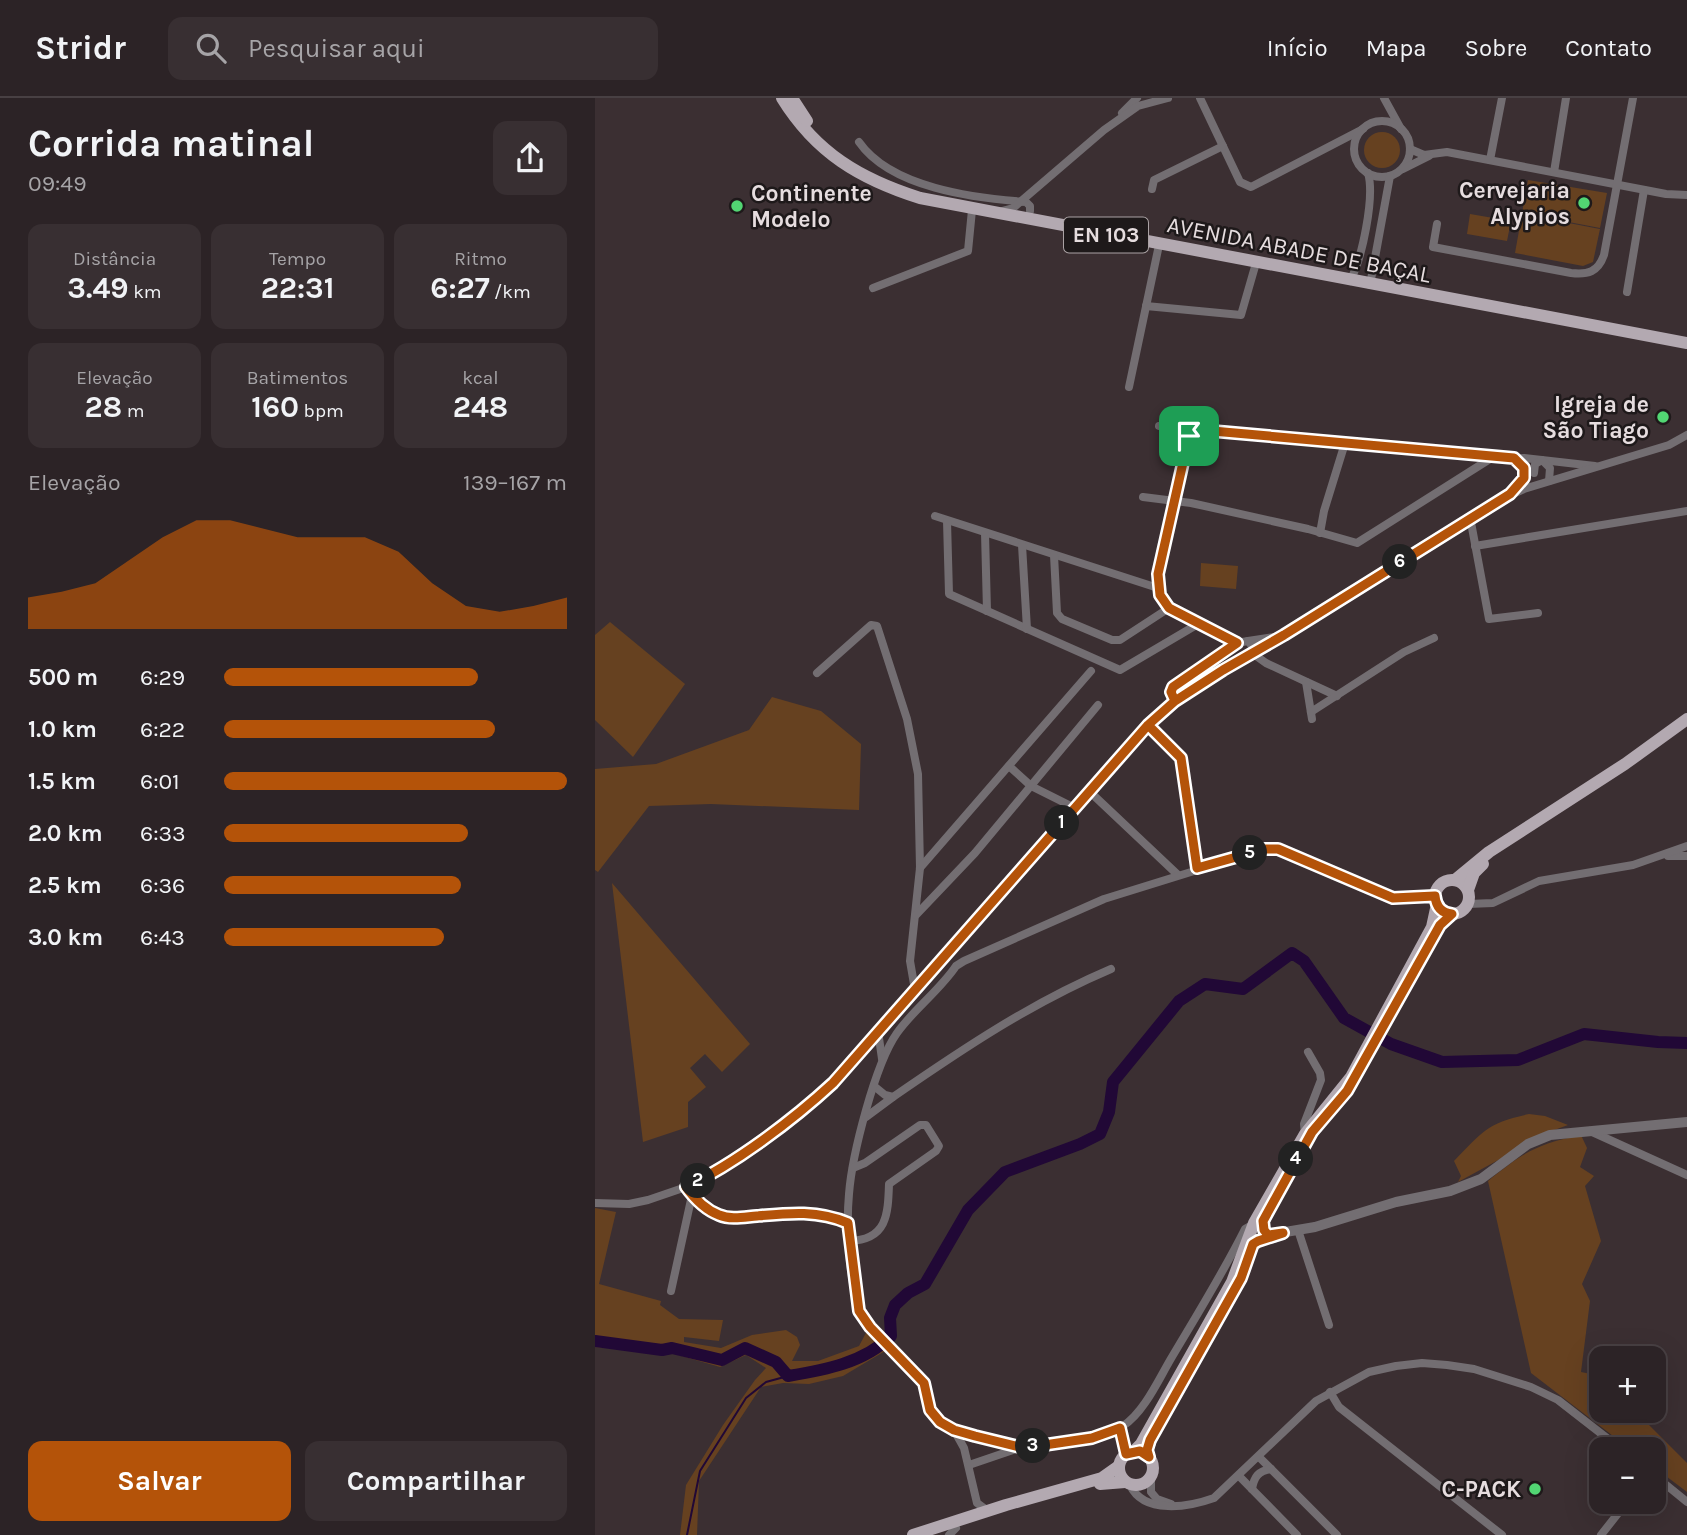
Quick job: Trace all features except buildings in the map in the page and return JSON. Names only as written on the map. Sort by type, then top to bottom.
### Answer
[{"type":"main road","name":"AVENIDA ABADE DE BAÇAL","points":[[782,98],[804,130],[830,154],[865,177],[892,190],[921,198],[990,213],[1025,215],[1053,225],[1687,343]]},
{"type":"main road","name":"AVENIDA ABADE DE BAÇAL","points":[[792,98],[812,128],[865,177]]},
{"type":"main road","points":[[1396,1000],[1432,927],[1436,900],[1444,882],[1455,880],[1489,852],[1635,757],[1687,719]]},
{"type":"main road","points":[[1436,900],[1443,912],[1460,913],[1468,904],[1468,890],[1474,873],[1502,850],[1687,725]]},
{"type":"main road","points":[[1455,880],[1468,890]]},
{"type":"main road","points":[[943,1533],[1111,1481],[1142,1485],[1151,1478],[1154,1467],[1147,1450],[1150,1440],[1241,1278],[1258,1223],[1312,1132],[1347,1091],[1440,925],[1452,914]]},
{"type":"main road","points":[[913,1535],[1103,1478],[1119,1466],[1145,1437],[1232,1282],[1258,1223],[1305,1134],[1359,1066]]},
{"type":"main road","points":[[1130,1453],[1145,1453],[1149,1457]]},
{"type":"main road","points":[[1119,1466],[1121,1478],[1128,1483]]},
{"type":"main road","points":[[943,1533],[950,1525],[990,1513],[1006,1505]]},
{"type":"street","points":[[990,213],[1007,211],[1038,188],[1111,125],[1137,98]]},
{"type":"street","points":[[1111,125],[1139,106],[1168,98]]},
{"type":"street","points":[[1200,98],[1240,182],[1251,187],[1321,153],[1369,125],[1384,122],[1401,130]]},
{"type":"street","points":[[1490,160],[1502,98]]},
{"type":"street","points":[[1554,172],[1566,98]]},
{"type":"street","points":[[1437,224],[1433,247],[1571,273],[1589,274],[1596,270],[1604,255],[1633,98]]},
{"type":"street","points":[[1384,122],[1387,114],[1385,99]]},
{"type":"street","points":[[1385,99],[1406,135],[1410,149],[1406,164],[1401,170]]},
{"type":"street","points":[[1363,129],[1354,148],[1358,163],[1375,176],[1390,176],[1432,154]]},
{"type":"street","points":[[859,142],[866,152],[888,169],[914,181],[1029,204],[1025,215]]},
{"type":"street","points":[[1321,153],[1341,145],[1354,148]]},
{"type":"street","points":[[1152,189],[1154,180],[1223,146]]},
{"type":"street","points":[[1410,149],[1418,154],[1447,152],[1644,190],[1687,195]]},
{"type":"street","points":[[1350,281],[1359,258],[1371,199],[1368,173]]},
{"type":"street","points":[[1370,285],[1390,176]]},
{"type":"street","points":[[1025,215],[1038,188]]},
{"type":"street","points":[[1627,292],[1644,190]]},
{"type":"street","points":[[1033,201],[1034,212],[1053,225]]},
{"type":"street","points":[[1019,202],[1017,211],[1025,215]]},
{"type":"street","points":[[873,288],[968,251],[972,210]]},
{"type":"street","points":[[1129,387],[1159,245]]},
{"type":"street","points":[[1146,306],[1241,315],[1256,263]]},
{"type":"street","points":[[1159,426],[1601,467]]},
{"type":"street","points":[[1190,429],[1158,574],[1160,595],[1169,608],[1266,663],[1337,696]]},
{"type":"street","points":[[595,1203],[629,1204],[686,1187],[739,1155],[817,1097],[934,970],[1148,725],[1175,701],[1510,494],[1669,445],[1687,435]]},
{"type":"street","points":[[1320,533],[1345,443]]},
{"type":"street","points":[[1143,497],[1175,500],[1351,542],[1361,542],[1493,457]]},
{"type":"street","points":[[1534,472],[1535,464],[1542,460]]},
{"type":"street","points":[[1542,460],[1550,468],[1546,482]]},
{"type":"street","points":[[1517,461],[1546,482]]},
{"type":"street","points":[[1510,494],[1524,478],[1525,471],[1517,461]]},
{"type":"street","points":[[1475,546],[1687,511]]},
{"type":"street","points":[[936,516],[1158,588]]},
{"type":"street","points":[[1470,517],[1489,619],[1538,613]]},
{"type":"street","points":[[947,521],[949,594],[1120,670],[1198,624]]},
{"type":"street","points":[[985,533],[987,611]]},
{"type":"street","points":[[1023,545],[1027,628]]},
{"type":"street","points":[[1054,555],[1057,613],[1062,618],[1112,640],[1120,640],[1169,608]]},
{"type":"street","points":[[817,673],[871,625],[877,626],[913,741],[920,805],[920,868],[910,961],[915,990]]},
{"type":"street","points":[[1175,701],[1171,692],[1178,681],[1237,645],[1248,640],[1284,635]]},
{"type":"street","points":[[1306,681],[1311,715],[1405,652],[1434,638]]},
{"type":"street","points":[[1248,640],[1252,653]]},
{"type":"street","points":[[1237,645],[1239,660]]},
{"type":"street","points":[[920,868],[1091,671]]},
{"type":"street","points":[[916,915],[975,853],[1098,705]]},
{"type":"street","points":[[1148,725],[1181,758],[1197,868]]},
{"type":"street","points":[[1009,766],[1031,786],[1075,808]]},
{"type":"street","points":[[1089,791],[1178,875]]},
{"type":"street","points":[[1468,904],[1493,903],[1539,881],[1633,865],[1687,846]]},
{"type":"street","points":[[1024,1448],[954,1430],[934,1417],[924,1383],[876,1334],[859,1311],[848,1223],[853,1168],[882,1059],[897,1032],[956,966],[1104,899],[1265,849],[1278,849],[1393,898],[1436,900]]},
{"type":"street","points":[[1662,855],[1687,856]]},
{"type":"street","points":[[944,958],[956,966]]},
{"type":"street","points":[[866,1117],[1003,1022],[1111,969]]},
{"type":"street","points":[[934,970],[944,979]]},
{"type":"street","points":[[887,1021],[897,1032]]},
{"type":"street","points":[[879,1031],[882,1059]]},
{"type":"street","points":[[1305,1134],[1304,1124],[1321,1080],[1308,1052]]},
{"type":"street","points":[[874,1086],[885,1095],[893,1097]]},
{"type":"street","points":[[969,1465],[1024,1448],[1092,1438],[1120,1428],[1135,1415],[1154,1387],[1222,1275],[1245,1229],[1258,1223],[1268,1235],[1283,1233],[1315,1227],[1396,1202],[1450,1191],[1481,1179],[1539,1139],[1563,1132],[1687,1122]]},
{"type":"street","points":[[849,1241],[864,1240],[874,1235],[888,1214],[891,1182],[936,1151],[939,1146],[926,1125],[920,1125],[865,1163],[853,1168]]},
{"type":"street","points":[[1587,1130],[1687,1175]]},
{"type":"street","points":[[686,1187],[711,1211],[726,1217],[802,1213],[823,1215],[848,1223]]},
{"type":"street","points":[[671,1291],[692,1195]]},
{"type":"street","points":[[1298,1230],[1329,1325]]},
{"type":"street","points":[[1253,1244],[1283,1233]]},
{"type":"street","points":[[1128,1483],[1147,1503],[1157,1506],[1214,1498],[1301,1414],[1330,1392],[1369,1373],[1422,1363],[1474,1369],[1546,1393],[1605,1437]]},
{"type":"street","points":[[1330,1392],[1339,1407],[1502,1535]]},
{"type":"street","points":[[1120,1428],[1130,1453]]},
{"type":"street","points":[[954,1430],[962,1441],[979,1506],[988,1511]]},
{"type":"street","points":[[1259,1457],[1337,1535]]},
{"type":"street","points":[[1252,1489],[1255,1477],[1271,1469]]},
{"type":"street","points":[[1239,1476],[1297,1535]]},
{"type":"street","points":[[1151,1478],[1151,1492],[1157,1499],[1174,1505]]},
{"type":"street","points":[[1666,1485],[1687,1502]]},
{"type":"street","points":[[966,1517],[976,1498]]},
{"type":"street","points":[[1601,1535],[1618,1514]]},
{"type":"shaded area","points":[[1382,132],[1395,137],[1400,150],[1395,163],[1382,168],[1369,163],[1364,150],[1369,137]]},
{"type":"shaded area","points":[[1528,180],[1607,193],[1600,228],[1522,213]]},
{"type":"shaded area","points":[[1470,214],[1511,221],[1507,241],[1467,234]]},
{"type":"shaded area","points":[[1522,214],[1600,229],[1593,262],[1583,266],[1515,253]]},
{"type":"shaded area","points":[[1201,563],[1238,566],[1236,589],[1200,586]]},
{"type":"shaded area","points":[[610,622],[685,684],[633,757],[595,720],[595,635]]},
{"type":"shaded area","points":[[772,697],[821,711],[861,744],[859,810],[711,804],[649,806],[598,872],[595,870],[595,769],[656,764],[749,730]]},
{"type":"shaded area","points":[[612,883],[750,1044],[722,1072],[705,1054],[690,1068],[706,1087],[688,1102],[688,1127],[643,1142]]},
{"type":"shaded area","points":[[1529,1114],[1545,1116],[1568,1125],[1527,1140],[1502,1158],[1458,1182],[1461,1176],[1454,1161],[1472,1142],[1494,1125]]},
{"type":"shaded area","points":[[1581,1135],[1587,1148],[1580,1167],[1594,1176],[1585,1186],[1601,1241],[1582,1284],[1590,1301],[1581,1372],[1589,1374],[1589,1418],[1531,1373],[1488,1181],[1531,1151]]},
{"type":"shaded area","points":[[595,1208],[616,1212],[599,1284],[661,1301],[660,1305],[679,1319],[723,1320],[719,1341],[684,1337],[684,1342],[721,1348],[752,1335],[786,1330],[797,1337],[800,1345],[792,1361],[818,1361],[859,1346],[867,1331],[890,1348],[843,1376],[809,1384],[783,1383],[761,1387],[699,1481],[697,1535],[680,1535],[686,1485],[723,1425],[766,1368],[746,1355],[720,1367],[671,1353],[595,1347]]},
{"type":"shaded area","points":[[1596,1423],[1647,1423],[1661,1437],[1614,1437]]},
{"type":"shaded area","points":[[1666,1442],[1687,1463],[1687,1492],[1666,1476]]},
{"type":"waterway","points":[[595,1341],[662,1350],[672,1348],[722,1360],[745,1348],[776,1362],[788,1376],[829,1368],[869,1353],[891,1336],[890,1318],[895,1305],[908,1293],[925,1284],[968,1210],[1005,1172],[1100,1134],[1109,1112],[1113,1082],[1179,1001],[1205,984],[1243,989],[1292,953],[1304,961],[1344,1018],[1391,1044],[1442,1062],[1518,1060],[1584,1034],[1687,1043]]},
{"type":"waterway","points":[[687,1535],[700,1471],[746,1398],[766,1382],[788,1376]]},
{"type":"place","name":"Cervejaria Alypios","points":[[1584,203]]},
{"type":"place","name":"Continente Modelo","points":[[737,206]]},
{"type":"place","name":"Igreja de São Tiago","points":[[1663,417]]},
{"type":"place","name":"C-PACK","points":[[1535,1489]]},
{"type":"route","points":[[1189,436],[1158,574],[1160,595],[1169,608],[1237,643],[1178,681],[1171,692],[1175,701],[1167,707],[1148,725],[833,1083],[791,1118],[703,1179],[686,1187],[711,1211],[726,1217],[802,1213],[837,1218],[848,1223],[859,1311],[870,1327],[924,1383],[934,1417],[954,1430],[1011,1446],[1024,1448],[1080,1440],[1120,1428],[1126,1454],[1140,1451],[1149,1457],[1147,1450],[1150,1440],[1241,1278],[1253,1244],[1283,1233],[1268,1235],[1263,1221],[1304,1146],[1312,1132],[1347,1091],[1440,925],[1452,914],[1443,912],[1435,896],[1393,898],[1278,849],[1265,849],[1197,868],[1181,758],[1148,725],[1175,701],[1223,670],[1510,494],[1524,478],[1524,468],[1514,458],[1190,429],[1189,436]]}]
